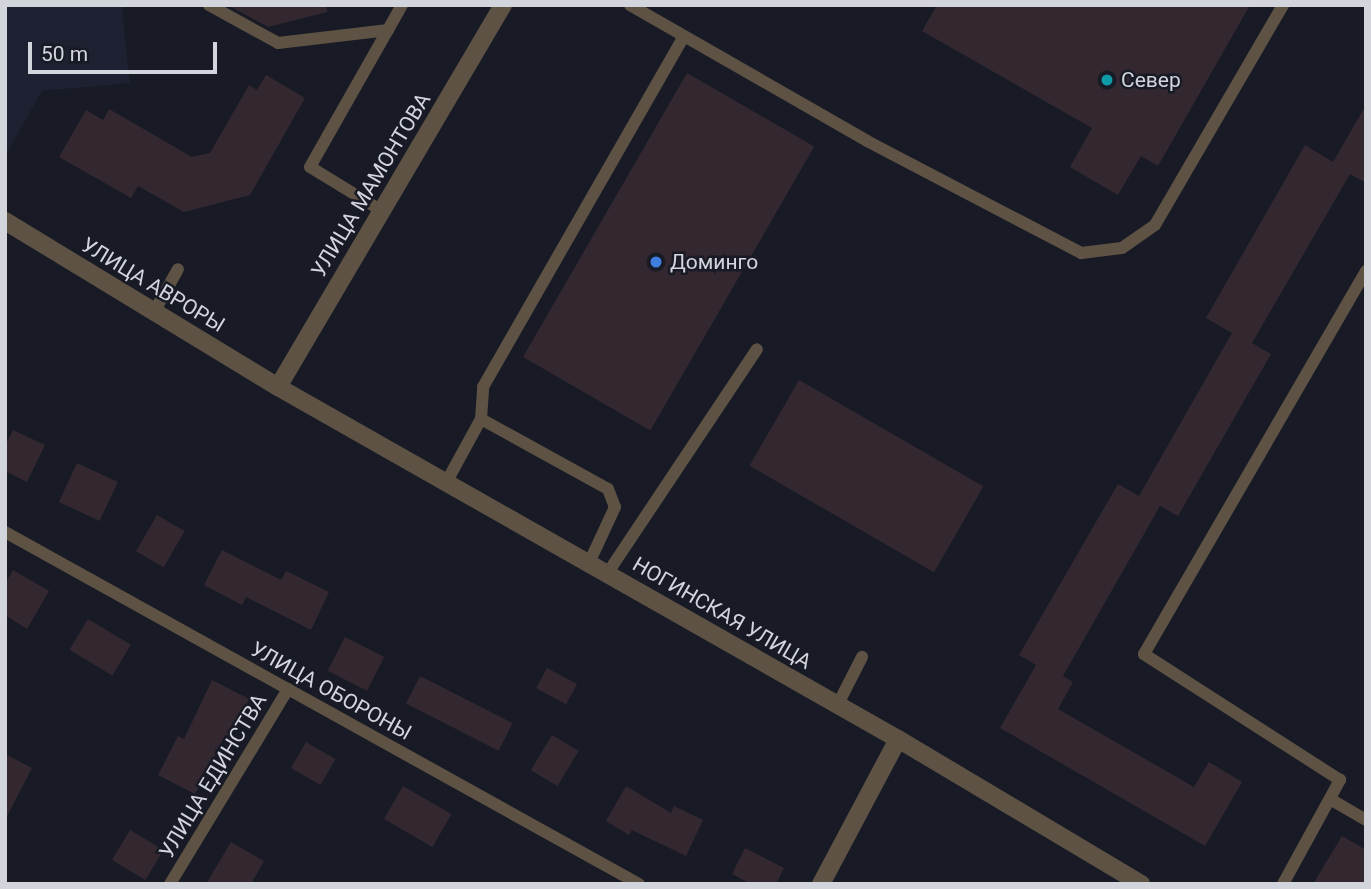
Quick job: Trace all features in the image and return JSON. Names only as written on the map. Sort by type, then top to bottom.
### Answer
[{"type":"street","name":"УЛИЦА МАМОНТОВА","points":[[278,387],[503,5]]},
{"type":"street","name":"УЛИЦА АВРОРЫ","points":[[5,221],[278,387]]},
{"type":"street","name":"НОГИНСКАЯ УЛИЦА","points":[[278,387],[898,738],[1140,884]]},
{"type":"street","points":[[821,884],[898,738]]},
{"type":"lane","points":[[209,5],[278,43],[388,30]]},
{"type":"lane","points":[[382,211],[310,167],[402,5]]},
{"type":"lane","points":[[630,5],[867,141],[1081,253],[1122,247],[1155,225],[1283,5]]},
{"type":"lane","points":[[447,481],[481,419],[483,387],[684,36]]},
{"type":"lane","points":[[154,312],[178,269]]},
{"type":"lane","points":[[1283,884],[1340,780],[1144,654],[1366,271]]},
{"type":"lane","points":[[607,574],[757,349]]},
{"type":"lane","points":[[481,419],[608,489],[615,508],[589,563]]},
{"type":"lane","name":"УЛИЦА ОБОРОНЫ","points":[[5,532],[639,884]]},
{"type":"lane","points":[[838,704],[862,657]]},
{"type":"lane","name":"УЛИЦА ЕДИНСТВА","points":[[170,884],[288,689]]},
{"type":"lane","points":[[1330,799],[1366,820]]},
{"type":"shaded area","points":[[5,5],[125,5],[122,10],[130,83],[42,91],[6,154]]},
{"type":"building","points":[[228,5],[326,5],[327,12],[268,27]]},
{"type":"building","name":"Север","points":[[937,5],[1250,5],[1158,166],[1141,156],[1118,195],[1070,167],[1092,128],[922,31]]},
{"type":"building","points":[[687,73],[814,146],[650,431],[523,357]]},
{"type":"building","points":[[266,75],[305,98],[250,195],[184,212],[138,186],[131,198],[59,157],[86,110],[103,120],[109,109],[192,157],[210,153],[249,85],[257,90]]},
{"type":"building","points":[[1366,105],[1366,183],[1350,174],[1252,343],[1271,354],[1178,516],[1160,506],[1063,676],[1073,682],[1058,709],[1194,787],[1209,762],[1242,782],[1205,846],[1000,728],[1036,665],[1019,655],[1118,484],[1139,496],[1232,333],[1206,318],[1305,145],[1333,162]]},
{"type":"building","points":[[799,380],[983,486],[934,572],[750,466]]},
{"type":"building","points":[[13,430],[45,445],[27,482],[5,471],[5,446]]},
{"type":"building","points":[[77,463],[118,482],[100,521],[59,502]]},
{"type":"building","points":[[157,515],[185,531],[164,567],[136,551]]},
{"type":"building","points":[[222,550],[281,580],[286,571],[329,592],[311,630],[246,597],[242,605],[204,585]]},
{"type":"building","points":[[13,570],[49,591],[27,629],[5,615],[5,584]]},
{"type":"building","points":[[88,619],[131,645],[112,676],[69,650]]},
{"type":"building","points":[[345,637],[384,657],[367,691],[328,671]]},
{"type":"building","points":[[547,668],[577,684],[566,704],[536,688]]},
{"type":"building","points":[[420,676],[513,723],[499,751],[406,704]]},
{"type":"building","points":[[212,680],[249,699],[230,738],[225,736],[195,794],[158,775],[178,736],[184,739]]},
{"type":"building","points":[[552,735],[579,751],[557,786],[531,770]]},
{"type":"building","points":[[306,742],[335,759],[320,785],[291,768]]},
{"type":"building","points":[[5,754],[32,768],[5,820]]},
{"type":"building","points":[[403,786],[451,814],[432,847],[384,819]]},
{"type":"building","points":[[626,786],[671,813],[674,806],[703,820],[686,856],[632,830],[629,835],[606,821]]},
{"type":"building","points":[[130,830],[163,850],[145,880],[112,860]]},
{"type":"building","points":[[1342,836],[1366,850],[1366,884],[1313,884]]},
{"type":"building","points":[[231,842],[264,861],[251,884],[206,884]]},
{"type":"building","points":[[745,848],[784,868],[776,884],[751,884],[732,874]]},
{"type":"place","name":"Север","points":[[1107,80]]},
{"type":"place","name":"Доминго","points":[[656,262]]}]
